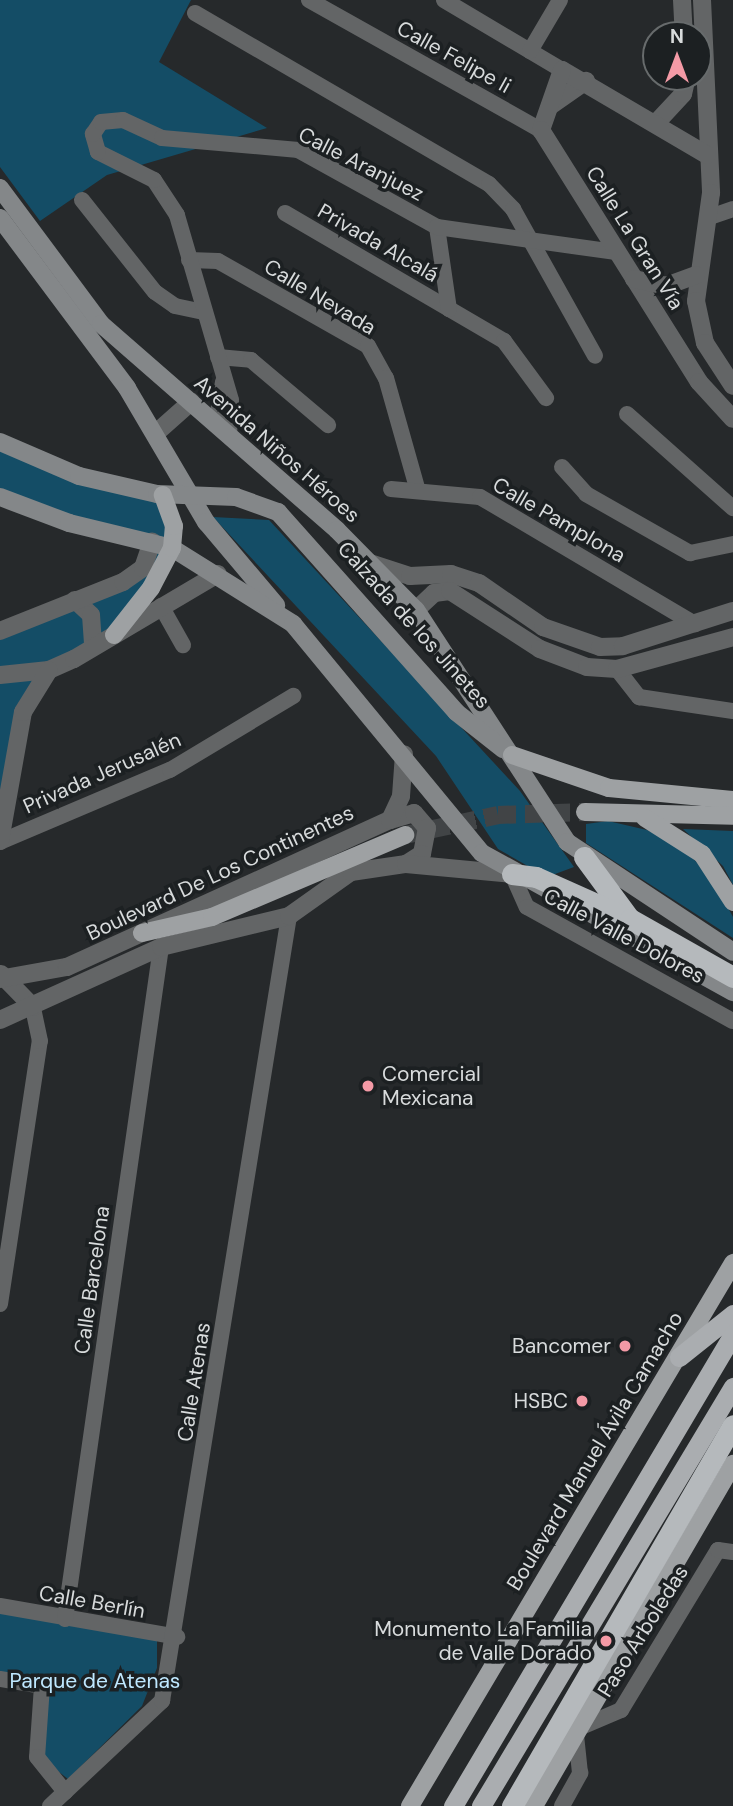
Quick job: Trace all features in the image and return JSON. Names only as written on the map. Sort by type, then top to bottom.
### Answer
[{"type":"highway","points":[[584,857],[630,919]]},
{"type":"highway","points":[[512,874],[536,877],[630,919],[733,977]]},
{"type":"highway","points":[[679,1357],[733,1314]]},
{"type":"highway","points":[[453,1806],[733,1334]]},
{"type":"highway","points":[[481,1806],[733,1387]]},
{"type":"highway","points":[[512,1806],[731,1429]]},
{"type":"main road","name":"Avenida Niños Héroes","points":[[0,188],[102,324],[370,563],[416,610],[512,754]]},
{"type":"main road","points":[[0,218],[156,433],[189,497],[404,754],[464,833],[512,874],[733,992]]},
{"type":"main road","name":"Calzada de los Jinetes","points":[[0,442],[79,476],[163,495],[236,497],[278,512],[456,712],[512,754],[556,827],[584,857],[733,952]]},
{"type":"main road","points":[[114,635],[151,588],[172,548],[174,526],[163,495]]},
{"type":"main road","points":[[0,497],[69,523],[172,548],[218,574],[293,624]]},
{"type":"main road","points":[[512,754],[609,788],[733,800]]},
{"type":"main road","points":[[585,812],[733,816]]},
{"type":"main road","points":[[639,815],[702,854],[733,902]]},
{"type":"main road","points":[[142,933],[212,917],[405,835]]},
{"type":"main road","name":"Boulevard Manuel Ávila Camacho","points":[[410,1806],[733,1264]]},
{"type":"main road","points":[[534,1806],[732,1466]]},
{"type":"street","name":"Calle Felipe Ii","points":[[309,0],[541,130]]},
{"type":"street","points":[[444,0],[657,122],[706,155]]},
{"type":"street","points":[[530,51],[560,0]]},
{"type":"street","points":[[682,0],[683,21]]},
{"type":"street","name":"Calle La Gran Vía","points":[[702,0],[707,218],[696,275],[705,343],[733,386]]},
{"type":"street","points":[[195,13],[489,184],[513,209],[527,244],[595,356]]},
{"type":"street","points":[[541,130],[562,70]]},
{"type":"street","points":[[550,106],[586,81]]},
{"type":"street","points":[[657,122],[684,91]]},
{"type":"street","name":"Calle Aranjuez","points":[[222,430],[231,400],[164,190],[142,172],[97,152],[93,134],[102,122],[123,120],[162,138],[298,150],[437,227],[527,244],[615,253]]},
{"type":"street","name":"Calle La Gran Vía","points":[[541,130],[615,253],[699,382],[733,419]]},
{"type":"street","points":[[82,200],[155,292],[175,306],[203,312]]},
{"type":"street","points":[[707,218],[733,209]]},
{"type":"street","name":"Privada Alcalá","points":[[285,213],[512,346],[546,398]]},
{"type":"street","name":"Privada Alcalá","points":[[437,227],[449,309]]},
{"type":"street","name":"Calle Nevada","points":[[188,260],[218,261],[368,346],[386,379],[418,491]]},
{"type":"street","points":[[634,279],[666,286],[696,275]]},
{"type":"street","points":[[218,357],[251,360],[328,425]]},
{"type":"street","points":[[156,433],[191,402]]},
{"type":"street","points":[[627,414],[733,509]]},
{"type":"street","points":[[562,467],[586,494],[690,553],[733,544]]},
{"type":"street","name":"Calle Pamplona","points":[[391,489],[463,493],[498,505],[695,624]]},
{"type":"street","points":[[0,631],[135,574],[152,542]]},
{"type":"street","points":[[370,563],[458,594],[540,649],[587,667],[618,669],[733,637]]},
{"type":"street","points":[[0,675],[49,670],[218,574]]},
{"type":"street","points":[[416,610],[430,585],[451,574],[479,583],[543,627],[600,647],[695,624],[733,611]]},
{"type":"street","points":[[75,600],[91,615],[93,647]]},
{"type":"street","points":[[161,606],[183,645]]},
{"type":"street","points":[[618,669],[639,697],[733,711]]},
{"type":"street","points":[[0,841],[22,717],[49,670]]},
{"type":"street","name":"Privada Jerusalén","points":[[0,841],[170,770],[293,696]]},
{"type":"street","points":[[390,820],[401,796],[404,754]]},
{"type":"street","points":[[390,820],[414,813],[427,828],[422,853],[406,864]]},
{"type":"street","name":"Boulevard De Los Continentes","points":[[2,977],[67,967],[390,820]]},
{"type":"street","name":"Boulevard De Los Continentes","points":[[0,1020],[161,947],[289,916],[342,876],[406,864],[512,874]]},
{"type":"street","name":"Calle Valle Dolores","points":[[512,874],[527,907],[733,1021]]},
{"type":"street","name":"Calle Atenas","points":[[50,1806],[158,1708],[177,1637],[289,916]]},
{"type":"street","name":"Calle Barcelona","points":[[65,1619],[161,947]]},
{"type":"street","points":[[0,1304],[40,1041],[33,1007],[2,977]]},
{"type":"street","name":"Paso Arboledas","points":[[577,1731],[621,1710],[716,1553],[733,1552]]},
{"type":"street","name":"Calle Berlín","points":[[0,1606],[177,1637]]},
{"type":"street","points":[[0,1679],[42,1686],[37,1757],[65,1791]]},
{"type":"street","points":[[562,1806],[580,1773],[577,1731]]},
{"type":"green space","points":[[0,0],[191,0],[159,62],[267,128],[107,175],[40,221],[0,167]]},
{"type":"green space","points":[[0,446],[162,496],[170,546],[0,494]]},
{"type":"green space","points":[[213,517],[269,520],[520,791],[574,867],[547,877],[498,849],[436,756]]},
{"type":"green space","points":[[152,543],[170,550],[165,564],[94,646],[77,599],[123,583]]},
{"type":"green space","points":[[75,602],[93,636],[73,657],[0,674],[0,633]]},
{"type":"green space","points":[[47,671],[26,705],[0,836],[0,676]]},
{"type":"green space","points":[[608,821],[647,830],[680,846],[712,877],[733,917],[733,938],[586,843],[586,824]]},
{"type":"green space","points":[[683,829],[733,831],[733,885],[723,866]]},
{"type":"green space","name":"Parque de Atenas","points":[[0,1613],[157,1639],[157,1668],[142,1706],[68,1779],[40,1757],[44,1682],[0,1675]]},
{"type":"tunnel","points":[[405,835],[498,815],[585,812]]},
{"type":"place","name":"Comercial Mexicana","points":[[368,1086]]},
{"type":"place","name":"Bancomer","points":[[625,1346]]},
{"type":"place","name":"HSBC","points":[[582,1401]]},
{"type":"place","name":"Monumento La Familia de Valle Dorado","points":[[606,1641]]}]
